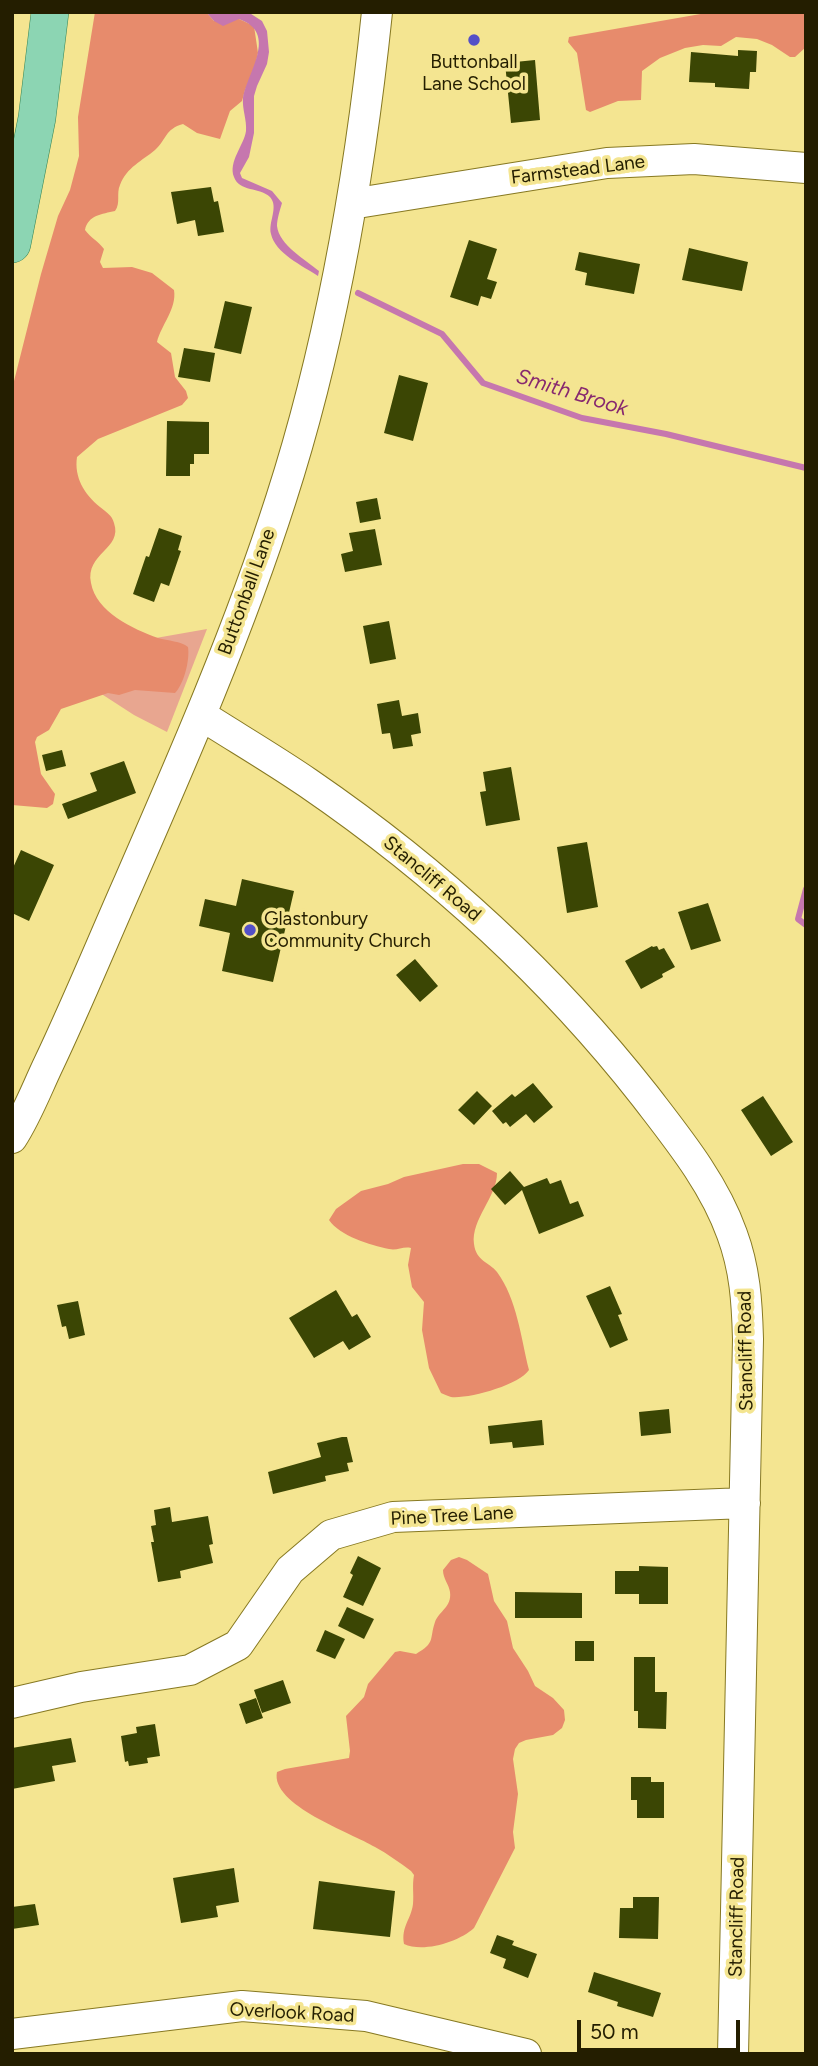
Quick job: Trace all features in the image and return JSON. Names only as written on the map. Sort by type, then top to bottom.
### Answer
[{"type":"main road","points":[[12,244],[37,118],[50,12]]},
{"type":"street","name":"Buttonball Lane","points":[[12,1138],[59,1043],[201,715],[241,614],[292,463],[321,355],[351,204],[377,12]]},
{"type":"street","name":"Farmstead Lane","points":[[351,204],[607,163],[694,159],[806,168]]},
{"type":"street","name":"Stancliff Road","points":[[201,715],[335,802],[407,856],[542,977],[621,1066],[699,1169],[723,1212],[740,1256],[745,1279],[748,1339],[733,2054]]},
{"type":"street","name":"Pine Tree Lane","points":[[12,1703],[81,1686],[190,1670],[238,1645],[290,1570],[331,1535],[393,1517],[746,1503]]},
{"type":"street","name":"Overlook Road","points":[[12,2034],[242,2006],[366,2017],[526,2054]]},
{"type":"shaded area","points":[[95,12],[206,12],[214,21],[239,19],[254,26],[258,53],[242,101],[230,111],[220,139],[197,133],[183,124],[173,129],[155,150],[127,173],[119,188],[115,211],[92,218],[85,230],[104,249],[100,262],[103,268],[132,267],[152,273],[174,290],[173,304],[157,342],[171,353],[175,377],[188,398],[182,405],[98,439],[77,457],[81,485],[89,497],[112,518],[115,532],[109,546],[93,565],[91,583],[100,603],[117,618],[158,638],[185,645],[188,647],[188,658],[184,678],[175,693],[135,690],[119,695],[108,693],[61,709],[49,730],[37,737],[35,742],[41,774],[55,794],[53,804],[47,808],[12,805],[12,389],[41,274],[79,156],[78,117]]},
{"type":"shaded area","points":[[206,12],[248,12],[262,21],[267,31],[267,64],[254,96],[254,133],[249,157],[240,173],[242,178],[272,191],[282,203],[277,223],[279,233],[288,246],[319,271],[318,276],[290,258],[274,241],[270,229],[274,205],[270,197],[240,185],[234,177],[233,165],[246,131],[243,98],[259,44],[251,25],[239,19],[223,26]]},
{"type":"shaded area","points":[[712,12],[806,12],[806,47],[795,57],[790,57],[757,39],[736,37],[721,46],[685,48],[660,58],[642,71],[641,100],[618,101],[590,112],[586,110],[577,53],[568,42],[569,37]]},
{"type":"shaded area","points":[[207,629],[167,732],[134,715],[83,682],[116,645]]},
{"type":"shaded area","points":[[463,1164],[479,1164],[497,1173],[493,1191],[476,1226],[474,1244],[477,1254],[497,1272],[509,1294],[518,1319],[529,1370],[515,1381],[493,1390],[451,1397],[441,1393],[429,1368],[422,1330],[424,1302],[412,1287],[408,1265],[411,1248],[392,1249],[365,1242],[340,1231],[329,1220],[336,1209],[361,1191],[404,1177]]},
{"type":"shaded area","points":[[459,1557],[488,1574],[494,1601],[507,1621],[513,1648],[535,1686],[553,1698],[564,1710],[565,1720],[562,1728],[553,1735],[526,1740],[519,1743],[515,1749],[513,1759],[518,1794],[513,1832],[515,1848],[474,1928],[459,1938],[440,1945],[421,1947],[404,1944],[403,1938],[413,1904],[414,1875],[411,1871],[380,1850],[299,1807],[286,1796],[278,1784],[277,1772],[349,1758],[346,1716],[364,1697],[368,1684],[395,1652],[416,1654],[429,1643],[435,1622],[450,1597],[443,1570],[451,1560]]},
{"type":"building","points":[[738,50],[757,51],[756,72],[750,72],[749,89],[689,82],[691,52],[738,56]]},
{"type":"building","points":[[535,60],[540,120],[511,123],[505,63]]},
{"type":"building","points":[[211,187],[214,202],[218,201],[224,232],[198,236],[195,220],[177,224],[171,192]]},
{"type":"building","points":[[469,240],[497,249],[487,279],[497,282],[491,299],[481,296],[478,306],[450,297]]},
{"type":"building","points":[[689,248],[748,262],[742,291],[682,280]]},
{"type":"building","points":[[579,252],[640,264],[634,294],[585,285],[587,273],[575,270]]},
{"type":"building","points":[[225,301],[252,307],[241,354],[214,348]]},
{"type":"building","points":[[184,348],[215,353],[210,382],[178,377]]},
{"type":"building","points":[[399,375],[428,383],[413,441],[384,433]]},
{"type":"building","points":[[167,421],[209,422],[209,454],[194,454],[194,464],[190,464],[190,476],[166,476]]},
{"type":"building","points":[[377,498],[381,519],[360,523],[356,502]]},
{"type":"building","points":[[159,528],[182,536],[178,550],[181,551],[169,586],[161,583],[154,602],[133,594]]},
{"type":"building","points":[[375,529],[382,565],[345,572],[341,554],[353,551],[349,533]]},
{"type":"building","points":[[389,621],[396,659],[370,664],[363,626]]},
{"type":"building","points":[[399,700],[402,716],[418,713],[421,733],[411,735],[413,746],[393,749],[390,733],[382,734],[377,704]]},
{"type":"building","points":[[62,750],[66,766],[46,771],[42,755]]},
{"type":"building","points":[[124,761],[136,793],[68,819],[62,804],[97,791],[90,773]]},
{"type":"building","points":[[511,767],[520,820],[486,826],[480,792],[486,791],[483,772]]},
{"type":"building","points":[[587,842],[598,907],[567,913],[557,847]]},
{"type":"building","points":[[21,850],[54,865],[29,921],[12,913],[12,870]]},
{"type":"building","name":"Glastonbury Community Church","points":[[242,879],[294,891],[273,982],[222,971],[230,933],[199,926],[205,899],[236,906]]},
{"type":"building","points":[[708,903],[721,941],[691,950],[678,912]]},
{"type":"building","points":[[652,946],[657,946],[659,950],[664,948],[675,967],[641,989],[625,961]]},
{"type":"building","points":[[415,959],[438,986],[420,1002],[396,975]]},
{"type":"building","points":[[533,1083],[553,1107],[534,1123],[526,1114],[510,1127],[506,1122],[503,1124],[492,1111],[512,1094],[515,1097]]},
{"type":"building","points":[[477,1091],[492,1106],[474,1125],[458,1110]]},
{"type":"building","points":[[763,1096],[793,1142],[771,1156],[741,1110]]},
{"type":"building","points":[[510,1171],[524,1187],[547,1178],[550,1184],[561,1180],[570,1204],[578,1201],[584,1216],[539,1234],[522,1190],[505,1205],[491,1189]]},
{"type":"building","points":[[610,1286],[622,1314],[618,1315],[628,1340],[610,1348],[586,1296]]},
{"type":"building","points":[[336,1290],[352,1317],[357,1314],[371,1337],[349,1350],[343,1341],[314,1358],[289,1318]]},
{"type":"building","points":[[78,1301],[85,1335],[69,1339],[66,1326],[62,1327],[57,1305]]},
{"type":"building","points":[[669,1409],[671,1433],[641,1436],[639,1412]]},
{"type":"building","points":[[542,1420],[544,1445],[513,1448],[512,1442],[490,1444],[488,1426]]},
{"type":"building","points":[[347,1437],[353,1462],[347,1463],[349,1471],[325,1476],[326,1481],[273,1494],[268,1472],[321,1457],[317,1443]]},
{"type":"building","points":[[170,1507],[172,1522],[208,1516],[213,1563],[180,1571],[181,1578],[158,1582],[151,1526],[156,1525],[154,1510]]},
{"type":"building","points":[[358,1556],[381,1568],[363,1606],[343,1597]]},
{"type":"building","points":[[639,1566],[668,1567],[668,1604],[639,1604],[639,1594],[615,1594],[615,1571],[639,1571]]},
{"type":"building","points":[[515,1592],[582,1593],[582,1618],[515,1618]]},
{"type":"building","points":[[347,1607],[374,1619],[364,1639],[338,1626]]},
{"type":"building","points":[[325,1630],[345,1639],[335,1659],[316,1651]]},
{"type":"building","points":[[575,1641],[594,1641],[594,1661],[575,1661]]},
{"type":"building","points":[[634,1657],[655,1657],[655,1692],[667,1692],[666,1729],[638,1728],[638,1711],[634,1711]]},
{"type":"building","points":[[283,1680],[291,1703],[262,1713],[254,1690]]},
{"type":"building","points":[[256,1698],[263,1718],[246,1724],[239,1704]]},
{"type":"building","points":[[155,1724],[160,1756],[147,1758],[148,1763],[129,1766],[128,1761],[125,1762],[121,1736],[137,1733],[136,1727]]},
{"type":"building","points":[[71,1738],[76,1762],[52,1766],[55,1781],[12,1789],[12,1748]]},
{"type":"building","points":[[631,1777],[651,1777],[651,1782],[664,1782],[664,1818],[637,1818],[637,1800],[631,1800]]},
{"type":"building","points":[[234,1868],[239,1902],[216,1906],[218,1917],[181,1923],[173,1878]]},
{"type":"building","points":[[319,1881],[395,1891],[390,1937],[313,1929]]},
{"type":"building","points":[[633,1897],[659,1897],[658,1939],[619,1938],[620,1908],[633,1908]]},
{"type":"building","points":[[35,1904],[39,1925],[12,1929],[12,1907]]},
{"type":"building","points":[[497,1935],[514,1941],[512,1945],[537,1954],[528,1978],[503,1968],[506,1959],[490,1953]]},
{"type":"building","points":[[594,1972],[661,1993],[653,2017],[617,2006],[618,2002],[588,1992]]},
{"type":"waterway","name":"Smith Brook","points":[[358,293],[442,334],[483,383],[582,418],[666,434],[806,468]]},
{"type":"waterway","name":"Smith Brook","points":[[806,889],[798,919],[806,925]]},
{"type":"place","name":"Buttonball Lane School","points":[[474,40]]},
{"type":"place","name":"Glastonbury Community Church","points":[[250,930]]}]
